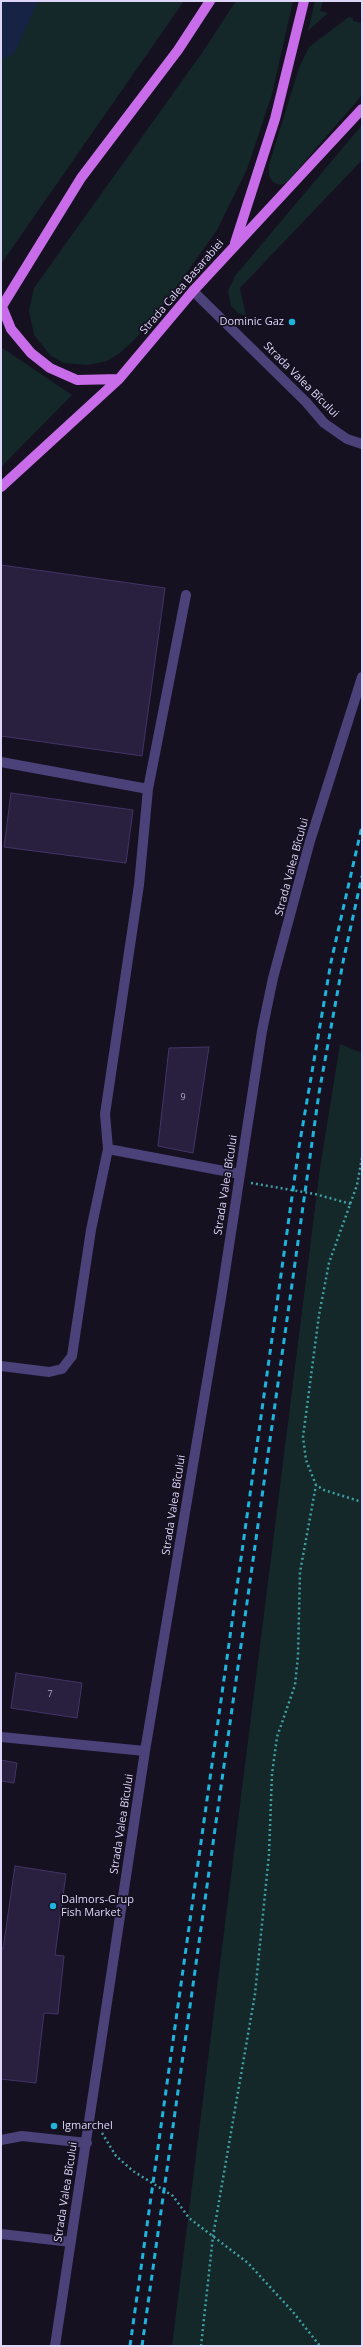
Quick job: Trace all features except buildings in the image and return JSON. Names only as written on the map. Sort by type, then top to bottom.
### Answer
[{"type":"main road","points":[[120,380],[77,380],[50,368],[30,353],[11,329],[1,308],[81,178],[178,50],[210,1]]},
{"type":"main road","name":"Strada Calea Basarabiei","points":[[1,487],[120,380],[193,291],[234,247],[275,119],[304,1]]},
{"type":"main road","points":[[234,247],[362,110]]},
{"type":"street","name":"Strada Valea Bîcului","points":[[193,291],[290,386],[324,423],[347,439],[362,444]]},
{"type":"street","points":[[1,1366],[49,1372],[62,1369],[72,1356],[91,1230],[108,1149],[105,1114],[139,885],[148,789],[186,595]]},
{"type":"street","name":"Strada Valea Bîcului","points":[[54,2346],[87,2143],[145,1751],[262,1031],[273,978],[310,841],[362,677]]},
{"type":"street","points":[[1,762],[148,789]]},
{"type":"street","points":[[108,1149],[239,1178]]},
{"type":"street","points":[[1,1737],[145,1751]]},
{"type":"street","points":[[1,2140],[22,2136],[87,2143]]},
{"type":"street","points":[[1,2234],[70,2242]]},
{"type":"path","points":[[201,2346],[213,2236],[255,1994],[269,1854],[272,1774],[277,1737],[295,1685],[298,1656],[300,1572],[316,1485],[306,1460],[303,1437],[304,1423],[329,1263],[357,1185],[362,1158]]},
{"type":"path","points":[[239,1178],[315,1194],[350,1204]]},
{"type":"path","points":[[316,1485],[324,1490],[362,1502]]},
{"type":"path","points":[[91,2113],[116,2156],[133,2172],[173,2196],[189,2218],[248,2263],[293,2312],[320,2346]]},
{"type":"green space","points":[[1,1],[184,1],[1,264]]},
{"type":"green space","points":[[236,1],[293,1],[272,94],[247,169],[217,230],[170,296],[137,337],[120,353],[107,361],[88,365],[64,363],[51,356],[34,335],[29,310],[34,288],[202,53]]},
{"type":"green space","points":[[315,1],[323,1],[320,11],[328,13],[308,31]]},
{"type":"green space","points":[[349,17],[353,18],[353,21],[362,23],[362,95],[287,182],[280,185],[273,182],[269,176],[269,165],[299,68],[309,47]]},
{"type":"green space","points":[[362,125],[362,160],[240,288],[246,316],[238,313],[231,306],[228,291],[235,276]]},
{"type":"green space","points":[[1,347],[72,395],[1,467]]},
{"type":"green space","points":[[340,1044],[362,1053],[362,2346],[172,2346],[320,1168]]},
{"type":"waterway","points":[[1,42],[20,1]]},
{"type":"railway","points":[[130,2346],[299,1147],[331,962],[362,826]]},
{"type":"railway","points":[[142,2346],[319,1093],[343,962],[362,876]]},
{"type":"place","name":"Dominic Gaz","points":[[292,322]]},
{"type":"place","name":"Dalmors-Grup Fish Market","points":[[53,1906]]},
{"type":"place","name":"Igmarchel","points":[[54,2126]]}]
